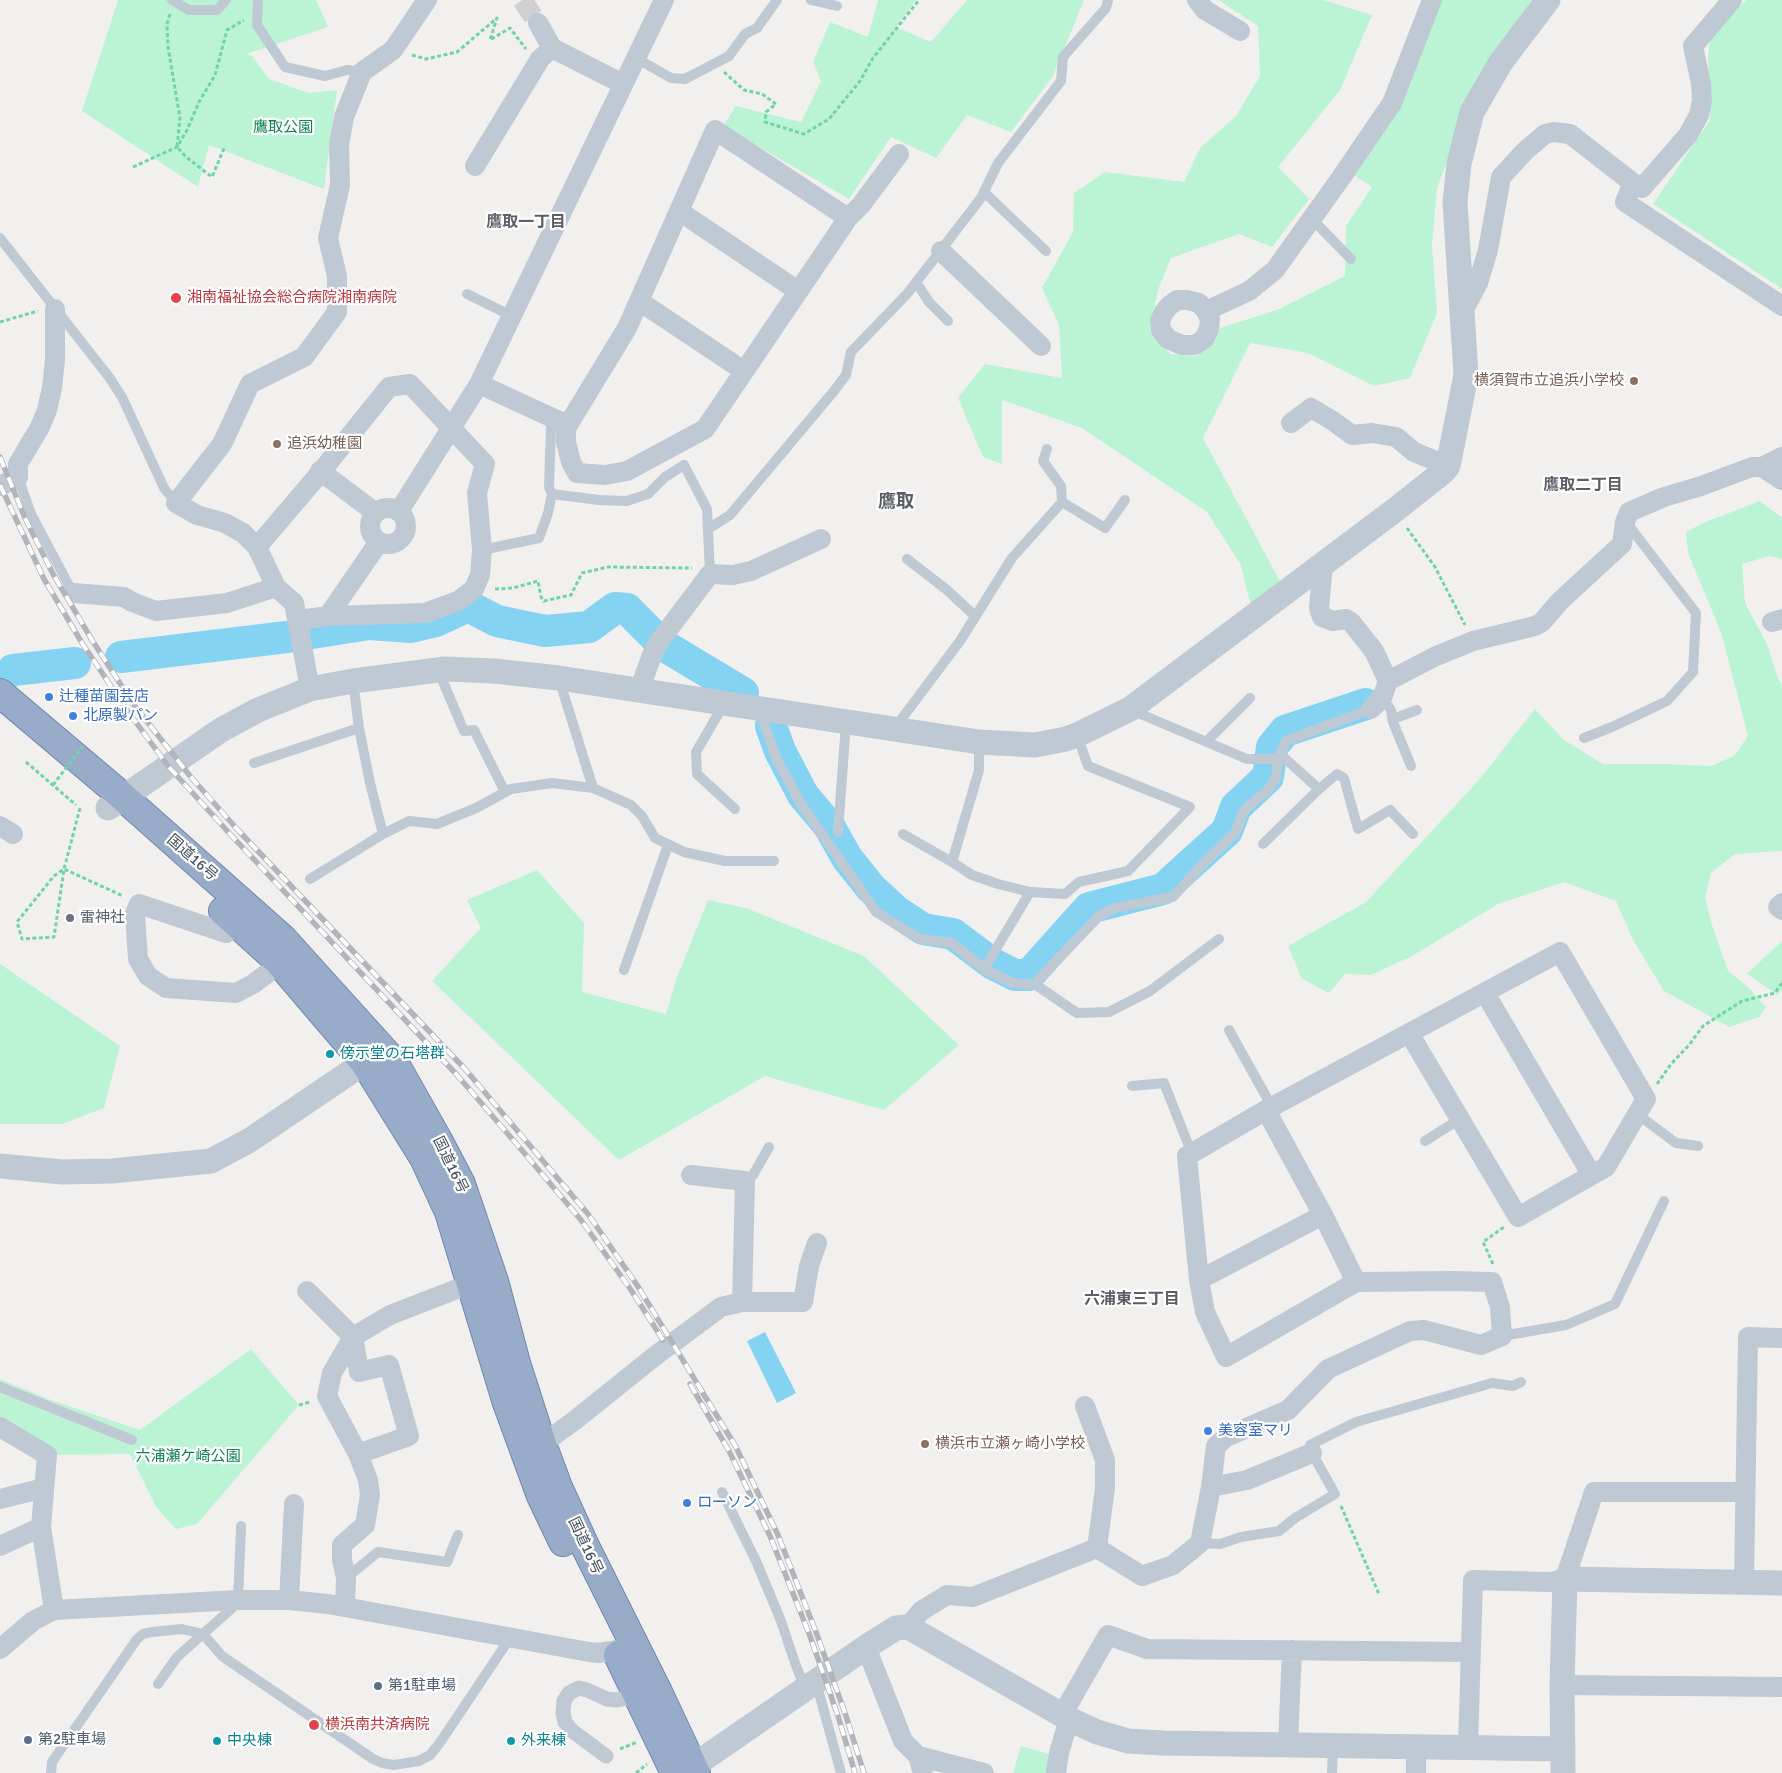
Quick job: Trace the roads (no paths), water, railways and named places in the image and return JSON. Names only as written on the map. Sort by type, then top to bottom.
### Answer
[{"type":"highway","name":"国道16号","points":[[0,693],[375,1056],[394,1062],[461,1184],[506,1400],[541,1496],[626,1650],[687,1771]]},
{"type":"highway","name":"国道16号","points":[[0,718],[115,803],[283,939],[375,1056]]},
{"type":"highway","name":"国道16号","points":[[483,1283],[516,1363],[558,1487],[580,1534],[626,1650]]},
{"type":"street","points":[[310,689],[299,620],[294,603],[276,587],[257,547],[243,533],[225,523],[197,515],[176,503],[222,444],[250,384],[304,357],[337,312],[337,276],[328,238],[340,185],[339,145],[344,117],[362,72],[392,50],[427,0]]},
{"type":"street","points":[[399,511],[479,384],[664,0]]},
{"type":"street","points":[[1197,0],[1205,10],[1240,32]]},
{"type":"street","points":[[1206,311],[1249,291],[1275,270],[1392,103],[1432,0]]},
{"type":"street","points":[[115,803],[192,749],[241,718],[310,689],[353,681],[438,670],[467,670],[559,678],[979,742],[1036,745],[1077,735],[1130,709],[1394,510],[1448,466],[1466,375],[1455,202],[1459,164],[1472,112],[1501,62],[1548,0]]},
{"type":"street","points":[[1463,311],[1478,283],[1488,250],[1502,176],[1525,151],[1545,134],[1554,132],[1570,134],[1642,188],[1688,135],[1699,115],[1702,100],[1701,84],[1693,46],[1732,0]]},
{"type":"street","points":[[538,23],[552,48],[623,84]]},
{"type":"street","points":[[475,166],[540,60],[552,48]]},
{"type":"street","points":[[561,422],[612,355],[627,328],[715,130],[848,218]]},
{"type":"street","points":[[479,384],[561,422],[566,430],[566,442],[571,462],[577,473],[605,474],[627,471],[705,429],[848,218],[861,205],[898,154]]},
{"type":"street","points":[[1633,183],[1625,202],[1782,306]]},
{"type":"street","points":[[679,211],[798,291]]},
{"type":"street","points":[[941,251],[1041,346]]},
{"type":"street","points":[[639,301],[744,370]]},
{"type":"street","points":[[0,486],[18,478],[18,464],[40,428],[47,410],[55,360],[54,308]]},
{"type":"street","points":[[257,547],[389,387],[410,384],[485,464],[477,493],[482,550],[480,575],[474,589],[458,601],[425,614],[328,616],[299,620]]},
{"type":"street","points":[[1291,422],[1311,408],[1352,435],[1372,433],[1396,437],[1414,452],[1448,466]]},
{"type":"street","points":[[1323,564],[1319,608],[1322,617],[1333,621],[1346,619],[1351,622],[1374,651],[1381,696],[1434,657],[1473,641],[1534,626],[1542,622],[1559,602],[1622,544],[1625,522],[1629,512],[1664,497],[1701,486],[1752,467],[1762,467],[1782,457]]},
{"type":"street","points":[[1762,467],[1782,480]]},
{"type":"street","points":[[320,471],[376,513]]},
{"type":"street","points":[[383,508],[390,508],[399,511],[405,518],[407,527],[404,536],[398,542],[388,545],[379,542],[373,536],[370,529],[371,520],[376,513],[383,508]]},
{"type":"street","points":[[639,691],[652,654],[658,643],[710,571],[733,574],[751,571],[820,539]]},
{"type":"street","points":[[328,616],[379,542]]},
{"type":"street","points":[[73,593],[124,597],[156,611],[228,604],[276,587]]},
{"type":"street","points":[[1782,903],[1778,907],[1782,910]]},
{"type":"street","points":[[237,923],[226,933],[139,904],[135,914],[138,959],[148,976],[166,988],[236,993],[269,972],[278,961]]},
{"type":"street","points":[[1097,1548],[1142,1576],[1173,1565],[1200,1543],[1211,1487],[1216,1446],[1226,1437],[1288,1410],[1328,1369],[1410,1331],[1424,1330],[1481,1345],[1502,1336],[1500,1307],[1492,1282],[1451,1280],[1356,1282],[1226,1357],[1204,1312],[1199,1280],[1187,1156],[1269,1108],[1560,952],[1646,1099],[1606,1167],[1518,1217],[1409,1033]]},
{"type":"street","points":[[1485,993],[1591,1174]]},
{"type":"street","points":[[0,1166],[79,1172],[112,1171],[211,1161],[250,1140],[375,1056]]},
{"type":"street","points":[[1269,1108],[1356,1282]]},
{"type":"street","points":[[691,1175],[745,1181],[742,1302]]},
{"type":"street","points":[[1199,1280],[1322,1215]]},
{"type":"street","points":[[542,1444],[720,1307],[742,1302],[803,1302],[809,1266],[817,1243]]},
{"type":"street","points":[[345,1607],[346,1578],[342,1560],[342,1545],[364,1525],[370,1495],[368,1480],[358,1454],[327,1396],[332,1373],[353,1337],[390,1314],[434,1297],[483,1283]]},
{"type":"street","points":[[307,1291],[353,1337],[359,1372],[389,1365],[409,1436],[358,1454]]},
{"type":"street","points":[[1744,1582],[1748,1337],[1782,1338]]},
{"type":"street","points":[[1086,1406],[1105,1460],[1105,1488],[1097,1548]]},
{"type":"street","points":[[0,1427],[47,1455],[41,1527],[54,1610]]},
{"type":"street","points":[[1211,1487],[1247,1480],[1312,1453]]},
{"type":"street","points":[[0,1499],[44,1488]]},
{"type":"street","points":[[687,1771],[866,1646],[896,1628],[908,1627],[1066,1717],[1097,1732],[1128,1740],[1163,1743],[1468,1748],[1563,1761],[1562,1684],[1565,1580],[1594,1492],[1745,1492]]},
{"type":"street","points":[[289,1600],[294,1504]]},
{"type":"street","points":[[0,1546],[41,1527]]},
{"type":"street","points":[[908,1627],[921,1610],[947,1595],[973,1597],[1097,1548]]},
{"type":"street","points":[[1468,1748],[1473,1580],[1782,1583]]},
{"type":"street","points":[[0,1649],[33,1621],[54,1610],[240,1600],[289,1600],[345,1607],[589,1652],[626,1650]]},
{"type":"street","points":[[1056,1773],[1066,1717],[1108,1635],[1147,1649],[1470,1652]]},
{"type":"street","points":[[866,1646],[903,1741],[921,1765],[984,1773]]},
{"type":"street","points":[[1288,1745],[1292,1650]]},
{"type":"street","points":[[1562,1684],[1782,1687],[1782,1698]]},
{"type":"street","points":[[606,1756],[571,1730],[565,1722],[562,1713],[564,1702],[569,1693],[579,1688],[607,1699],[616,1700],[648,1694]]},
{"type":"street","points":[[1416,1747],[1416,1773]]},
{"type":"lane","points":[[173,0],[189,10],[218,10],[226,0]]},
{"type":"lane","points":[[258,0],[257,25],[285,67],[325,76],[347,70],[362,72]]},
{"type":"lane","points":[[636,58],[671,78],[685,79],[730,56],[745,34],[757,28],[777,0]]},
{"type":"lane","points":[[811,0],[837,6]]},
{"type":"lane","points":[[708,529],[730,515],[846,375],[851,352],[916,282],[941,251],[984,192],[998,163],[1061,81],[1063,57],[1106,8],[1108,0]]},
{"type":"lane","points":[[984,192],[1046,251]]},
{"type":"lane","points":[[1311,218],[1350,259]]},
{"type":"lane","points":[[0,238],[109,377],[122,397],[164,488],[176,503]]},
{"type":"lane","points":[[916,282],[929,302],[948,321]]},
{"type":"lane","points":[[467,294],[512,316]]},
{"type":"lane","points":[[482,550],[539,538],[548,513],[552,494],[549,487],[551,427],[561,422]]},
{"type":"lane","points":[[894,729],[960,641],[1012,558],[1062,502],[1061,486],[1043,461],[1047,449]]},
{"type":"lane","points":[[552,494],[599,500],[627,501],[648,494],[666,477],[684,465],[707,509],[710,571]]},
{"type":"lane","points":[[18,478],[32,514],[73,593]]},
{"type":"lane","points":[[1062,502],[1105,528],[1126,500]]},
{"type":"lane","points":[[1584,738],[1667,701],[1693,672],[1696,613],[1625,522]]},
{"type":"lane","points":[[906,559],[947,590],[975,616]]},
{"type":"lane","points":[[438,670],[464,731],[474,730],[505,792]]},
{"type":"lane","points":[[559,678],[593,788]]},
{"type":"lane","points":[[353,681],[359,728],[383,834]]},
{"type":"lane","points":[[1036,985],[1039,979],[1100,914],[1116,908],[1173,898],[1203,864],[1236,832],[1244,810],[1268,790],[1276,778],[1279,756],[1286,741],[1381,696],[1391,710],[1411,766]]},
{"type":"lane","points":[[1206,742],[1250,698]]},
{"type":"lane","points":[[724,704],[696,752],[697,774],[735,809]]},
{"type":"lane","points":[[758,708],[777,760],[801,804],[876,912],[920,939],[952,943],[984,968],[1013,983],[1036,985],[1077,1013],[1109,1012],[1150,991],[1220,939]]},
{"type":"lane","points":[[1130,709],[1247,759],[1279,756],[1319,789]]},
{"type":"lane","points":[[1393,719],[1417,710]]},
{"type":"lane","points":[[838,832],[846,723]]},
{"type":"lane","points":[[254,763],[359,728]]},
{"type":"lane","points":[[903,834],[972,875],[1030,892],[1065,894],[1079,882],[1128,871],[1190,807],[1088,766],[1077,735]]},
{"type":"lane","points":[[952,862],[979,770],[979,742]]},
{"type":"lane","points":[[1264,844],[1319,789],[1337,774],[1344,778],[1358,829],[1390,810],[1412,834]]},
{"type":"lane","points":[[310,879],[409,820],[437,824],[476,808],[511,789],[552,783],[593,788],[631,805],[642,816],[656,838],[684,852],[725,861],[774,861]]},
{"type":"lane","points":[[624,970],[668,845]]},
{"type":"lane","points":[[984,968],[1030,892]]},
{"type":"lane","points":[[1229,1030],[1269,1108]]},
{"type":"lane","points":[[1132,1086],[1164,1083],[1192,1154]]},
{"type":"lane","points":[[1637,1114],[1676,1143],[1698,1146]]},
{"type":"lane","points":[[1425,1141],[1460,1119]]},
{"type":"lane","points":[[745,1181],[754,1175],[770,1147]]},
{"type":"lane","points":[[1502,1336],[1566,1325],[1615,1304],[1664,1201]]},
{"type":"lane","points":[[1200,1543],[1220,1544],[1241,1537],[1279,1531],[1295,1518],[1335,1494],[1312,1453],[1310,1445],[1356,1422],[1492,1383],[1513,1386],[1521,1382]]},
{"type":"lane","points":[[0,1387],[132,1440]]},
{"type":"lane","points":[[722,1492],[756,1561],[809,1685],[819,1693],[841,1773]]},
{"type":"lane","points":[[158,1684],[177,1657],[240,1600],[241,1526]]},
{"type":"lane","points":[[346,1578],[378,1552],[447,1562],[458,1535]]},
{"type":"lane","points":[[51,1773],[52,1762],[137,1639],[143,1634],[182,1629],[203,1634],[222,1656],[373,1759],[394,1765],[419,1761],[430,1755],[510,1638]]},
{"type":"lane","points":[[1332,1773],[1333,1746]]},
{"type":"water","points":[[765,1332],[796,1393],[777,1403],[747,1341]]},
{"type":"waterway","points":[[121,657],[287,637],[369,624],[411,627],[436,621],[468,606],[497,621],[545,631],[589,627],[615,608],[627,609],[663,645],[743,693]]},
{"type":"waterway","points":[[13,670],[75,663]]},
{"type":"waterway","points":[[771,726],[780,751],[803,795],[829,826],[847,858],[871,888],[896,911],[923,929],[953,934],[993,964],[1015,975],[1029,975],[1089,908],[1163,889],[1227,831],[1236,807],[1268,777],[1272,747],[1285,731],[1366,704]]},
{"type":"tunnel","points":[[522,0],[538,23]]},
{"type":"railway","points":[[0,457],[25,518],[53,574],[92,640],[134,705],[190,776],[237,829],[465,1069],[588,1214],[637,1285],[736,1447],[778,1535],[816,1632],[864,1773]]},
{"type":"railway","points":[[0,485],[44,579],[82,643],[127,710],[168,766],[457,1075],[520,1148],[581,1220],[631,1290],[663,1340]]},
{"type":"railway","points":[[690,1384],[729,1451],[770,1536],[810,1636],[838,1716],[855,1773]]},
{"type":"place","name":"湘南福祉協会総合病院湘南病院","points":[[176,298]]},
{"type":"place","name":"横須賀市立追浜小学校","points":[[1634,381]]},
{"type":"place","name":"追浜幼稚園","points":[[277,444]]},
{"type":"place","name":"辻種苗園芸店","points":[[49,697]]},
{"type":"place","name":"北原製パン","points":[[73,716]]},
{"type":"place","name":"雷神社","points":[[70,918]]},
{"type":"place","name":"傍示堂の石塔群","points":[[330,1054]]},
{"type":"place","name":"美容室マリ","points":[[1208,1431]]},
{"type":"place","name":"横浜市立瀬ヶ崎小学校","points":[[925,1444]]},
{"type":"place","name":"ローソン","points":[[687,1503]]},
{"type":"place","name":"第1駐車場","points":[[378,1686]]},
{"type":"place","name":"横浜南共済病院","points":[[314,1725]]},
{"type":"place","name":"第2駐車場","points":[[28,1740]]},
{"type":"place","name":"中央棟","points":[[217,1741]]},
{"type":"place","name":"外来棟","points":[[511,1741]]},
{"type":"district","name":"鷹取一丁目","points":[[526,223]]},
{"type":"district","name":"鷹取二丁目","points":[[1583,486]]},
{"type":"district","name":"鷹取","points":[[896,502]]},
{"type":"district","name":"六浦東三丁目","points":[[1132,1300]]},
{"type":"park label","name":"鷹取公園","points":[[283,128]]},
{"type":"park label","name":"六浦瀬ケ崎公園","points":[[188,1457]]}]
